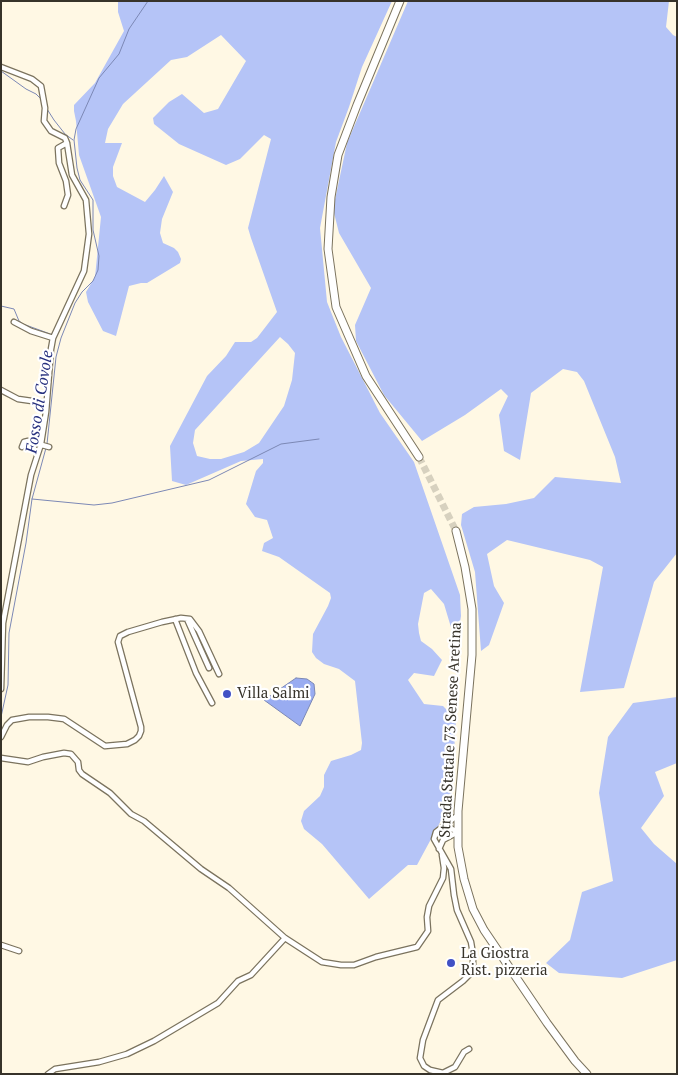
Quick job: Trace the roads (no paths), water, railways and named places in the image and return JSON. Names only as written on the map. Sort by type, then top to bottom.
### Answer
[{"type":"main road","points":[[400,1],[338,155],[331,197],[328,249],[336,307],[366,376],[419,458]]},
{"type":"main road","name":"Strada Statale 73 Senese Aretina","points":[[456,531],[466,567],[472,608],[472,655],[458,815],[458,847],[464,879],[474,909],[484,930],[547,1024],[574,1061],[587,1074]]},
{"type":"street","points":[[1,67],[32,80],[41,86],[44,95],[44,121],[51,131],[65,138],[67,143],[72,175],[86,200],[89,234],[81,281],[53,338],[49,358],[45,446],[30,475],[4,624],[1,689]]},
{"type":"street","points":[[64,206],[68,195],[58,148],[67,143]]},
{"type":"street","points":[[14,322],[31,331],[53,338]]},
{"type":"street","points":[[1,390],[18,398],[46,403]]},
{"type":"street","points":[[22,447],[24,442],[28,441],[45,446]]},
{"type":"street","points":[[175,619],[196,673],[212,703]]},
{"type":"street","points":[[1,737],[12,720],[29,717],[48,717],[64,719],[105,746],[127,744],[135,740],[139,736],[141,727],[118,642],[120,636],[128,632],[162,622],[175,619],[190,619],[199,631],[219,674]]},
{"type":"street","points":[[187,619],[209,668]]},
{"type":"street","points":[[1,758],[28,762],[64,753],[71,754],[78,762],[79,770],[82,774],[110,793],[131,814],[144,822],[201,869],[228,888],[285,938],[322,962],[341,966],[354,965],[376,957],[417,947],[428,931],[427,917],[429,906],[443,878],[442,855]]},
{"type":"street","points":[[458,815],[446,826],[440,828],[434,836],[436,844],[451,869],[458,910],[474,954],[473,966],[470,974],[463,981],[438,1000],[423,1040],[420,1058],[424,1066],[430,1070],[443,1073],[455,1067],[464,1052],[469,1049]]},
{"type":"street","points":[[446,826],[458,832]]},
{"type":"street","points":[[439,849],[443,840],[458,832]]},
{"type":"street","points":[[448,837],[458,847]]},
{"type":"street","points":[[48,1074],[55,1069],[99,1062],[127,1054],[154,1041],[218,1003],[238,981],[251,975],[285,938]]},
{"type":"street","points":[[1,945],[19,951]]},
{"type":"waterway","name":"Fosso di Covole","points":[[47,444],[56,357],[61,338],[75,303],[82,292],[93,281],[98,270],[99,256],[93,230],[93,200],[80,180],[77,168],[74,140],[76,129],[99,78],[119,54],[129,29],[148,1]]},
{"type":"waterway","points":[[1,71],[41,99]]},
{"type":"waterway","points":[[47,109],[65,134],[73,140]]},
{"type":"waterway","points":[[1,306],[14,309],[19,321],[23,324],[53,335]]},
{"type":"waterway","points":[[32,499],[94,505],[112,503],[209,480],[281,444],[319,439]]},
{"type":"waterway","name":"Fosso di Covole","points":[[1,717],[8,685],[9,633],[26,543],[32,499],[46,448]]},
{"type":"tunnel","points":[[419,457],[456,531]]},
{"type":"place","name":"Villa Salmi","points":[[227,694]]},
{"type":"place","name":"La Giostra Rist. pizzeria","points":[[451,963]]}]
